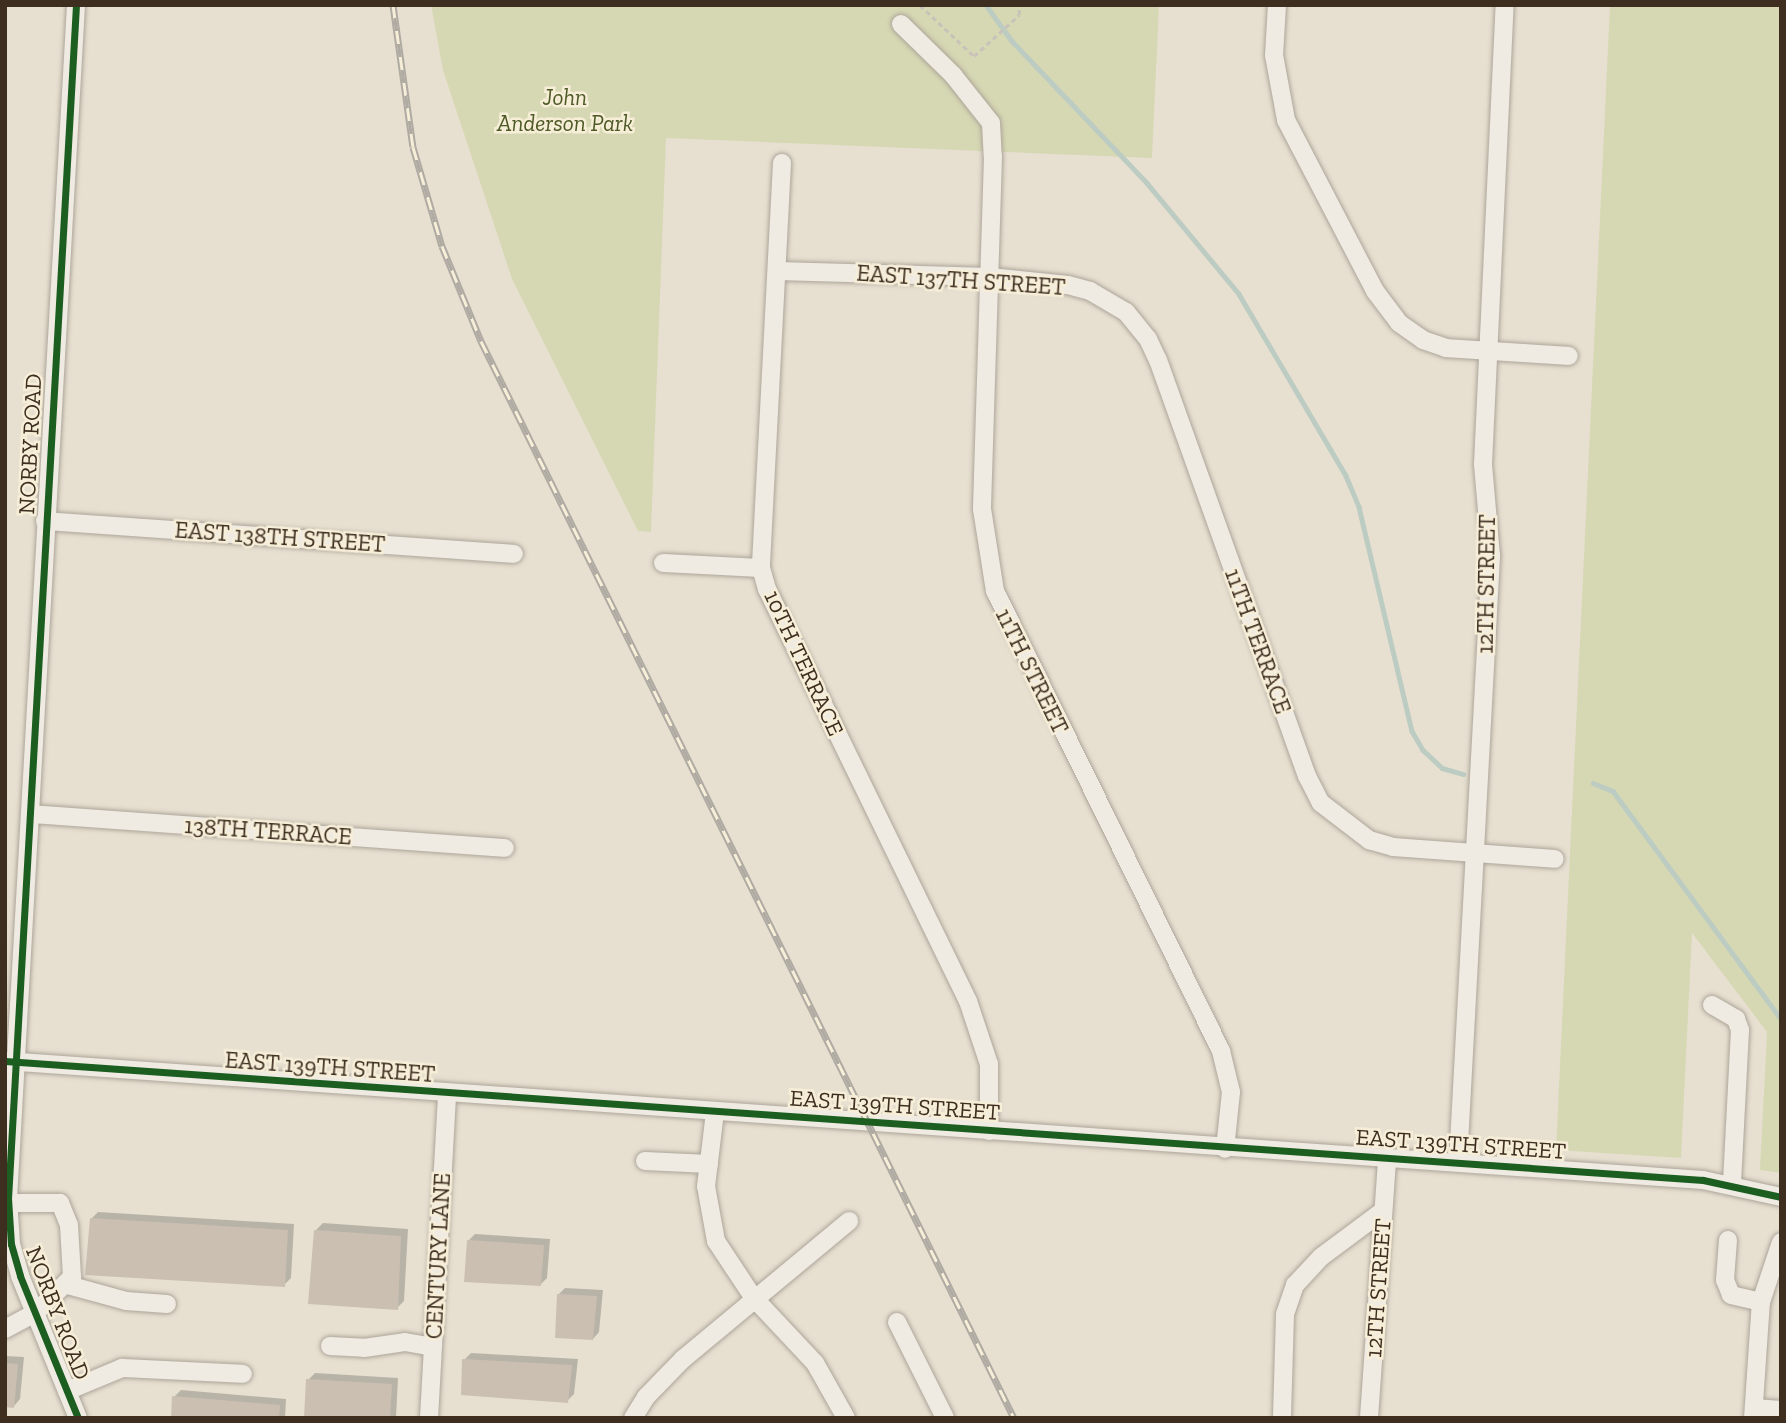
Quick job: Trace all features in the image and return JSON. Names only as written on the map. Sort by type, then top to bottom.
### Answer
[{"type":"street","name":"NORBY ROAD","points":[[76,5],[45,521],[31,814],[10,1061],[7,1200],[11,1244],[78,1418]]},
{"type":"street","points":[[1277,5],[1274,55],[1286,120],[1376,291],[1399,323],[1423,340],[1488,353],[1569,356]]},
{"type":"street","name":"12TH STREET","points":[[1458,1162],[1491,556],[1483,464],[1505,5]]},
{"type":"street","name":"11TH STREET","points":[[901,24],[953,75],[991,123],[993,157],[982,509],[995,592],[1004,619],[1221,1051],[1231,1091],[1225,1149]]},
{"type":"street","name":"10TH TERRACE","points":[[782,163],[761,568],[767,589],[968,1001],[989,1064],[989,1131]]},
{"type":"street","name":"EAST 137TH STREET","points":[[777,271],[990,277],[1090,290],[1135,322]]},
{"type":"street","name":"11TH TERRACE","points":[[1135,322],[1158,360],[1307,776],[1321,803],[1369,840],[1393,847],[1475,855]]},
{"type":"street","name":"EAST 138TH STREET","points":[[45,521],[514,554]]},
{"type":"street","points":[[663,563],[761,568]]},
{"type":"street","name":"138TH TERRACE","points":[[31,814],[505,848]]},
{"type":"street","points":[[1475,855],[1555,859]]},
{"type":"street","points":[[1712,1005],[1736,1019],[1740,1030],[1732,1185]]},
{"type":"street","name":"EAST 139TH STREET","points":[[10,1061],[447,1095],[1225,1149],[1458,1162],[1732,1185],[1781,1197]]},
{"type":"street","name":"CENTURY LANE","points":[[429,1418],[447,1095]]},
{"type":"street","points":[[715,1112],[706,1186],[716,1241],[753,1297],[815,1363],[846,1418]]},
{"type":"street","name":"12TH STREET","points":[[1369,1418],[1387,1158]]},
{"type":"street","points":[[645,1161],[709,1164]]},
{"type":"street","points":[[5,1329],[36,1314],[68,1285],[72,1265],[67,1212],[60,1203],[7,1200]]},
{"type":"street","points":[[1282,1416],[1285,1314],[1295,1285],[1321,1257],[1383,1211]]},
{"type":"street","points":[[633,1418],[646,1397],[683,1359],[753,1297],[849,1221]]},
{"type":"street","points":[[1728,1240],[1725,1280],[1731,1295],[1761,1302]]},
{"type":"street","points":[[1781,1242],[1761,1302],[1754,1413],[1781,1410]]},
{"type":"street","points":[[68,1285],[126,1301],[167,1304]]},
{"type":"street","points":[[897,1322],[945,1418]]},
{"type":"street","points":[[330,1346],[364,1348],[405,1342],[433,1347]]},
{"type":"street","points":[[67,1391],[122,1368],[243,1374]]},
{"type":"path","points":[[920,5],[974,56]]},
{"type":"path","points":[[965,65],[1019,15],[1019,5]]},
{"type":"green space","name":"John Anderson Park","points":[[431,5],[1159,5],[1152,158],[666,138],[651,532],[638,531],[512,279],[443,70]]},
{"type":"green space","points":[[1610,5],[1781,5],[1781,1173],[1760,1170],[1767,1032],[1692,933],[1681,1158],[1556,1150]]},
{"type":"building","points":[[90,1218],[288,1230],[285,1287],[85,1275]]},
{"type":"building","points":[[314,1230],[401,1236],[398,1310],[308,1304]]},
{"type":"building","points":[[467,1240],[544,1245],[541,1286],[464,1282]]},
{"type":"building","points":[[557,1294],[597,1296],[593,1340],[555,1338]]},
{"type":"building","points":[[462,1359],[572,1365],[568,1403],[461,1395]]},
{"type":"building","points":[[5,1363],[18,1364],[14,1408],[5,1407]]},
{"type":"building","points":[[306,1379],[392,1384],[390,1418],[304,1418]]},
{"type":"building","points":[[172,1396],[280,1405],[279,1418],[171,1418]]},
{"type":"waterway","points":[[986,5],[1012,41],[1147,183],[1239,294],[1346,476],[1359,507],[1412,731],[1423,750],[1442,768],[1463,774]]},
{"type":"waterway","points":[[1593,783],[1613,791],[1781,1019]]},
{"type":"railway","points":[[393,5],[413,147],[442,246],[481,341],[1014,1418]]},
{"type":"cycle path","points":[[76,5],[8,1198],[11,1244],[20,1276],[78,1418]]},
{"type":"cycle path","points":[[5,1061],[1703,1180],[1781,1197]]}]
